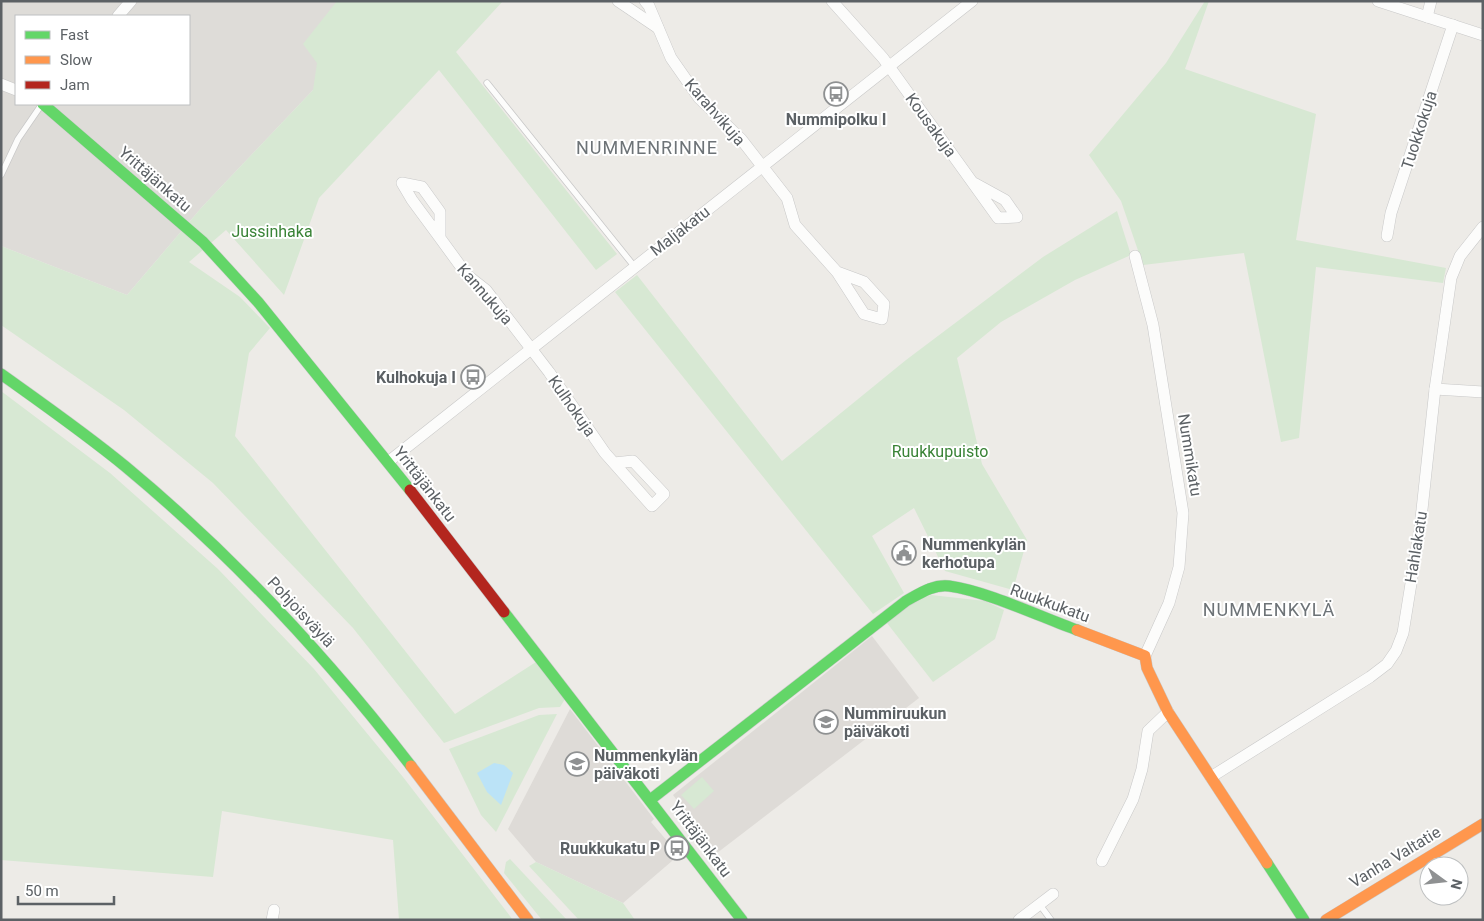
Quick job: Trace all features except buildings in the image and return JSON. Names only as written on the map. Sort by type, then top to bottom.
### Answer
[{"type":"street","points":[[119,15],[131,1]]},
{"type":"street","points":[[618,1],[658,28]]},
{"type":"street","name":"Karahvikuja","points":[[645,1],[650,6],[671,58],[699,98],[740,139],[787,198],[795,225],[836,272],[864,314],[882,320],[884,304],[864,282],[836,272]]},
{"type":"street","name":"Kousakuja","points":[[832,1],[854,24],[888,66],[974,183]]},
{"type":"street","name":"Maljakatu","points":[[388,462],[972,1]]},
{"type":"street","points":[[1378,1],[1483,35]]},
{"type":"street","points":[[1427,17],[1431,1]]},
{"type":"street","name":"Tuokkokuja","points":[[1387,236],[1392,213],[1453,25]]},
{"type":"street","points":[[1,84],[15,90]]},
{"type":"street","name":"Yrittäjänkatu","points":[[44,105],[210,249],[258,302],[388,462],[742,920]]},
{"type":"street","name":"Kannukuja","points":[[440,238],[440,212],[422,187],[402,183],[412,200],[467,275],[486,290],[531,349]]},
{"type":"street","name":"Hahlakatu","points":[[1211,777],[1370,677],[1386,664],[1396,652],[1404,633],[1420,528],[1435,389],[1451,278],[1460,256],[1483,227]]},
{"type":"street","name":"Nummikatu","points":[[1135,256],[1153,325],[1183,513],[1183,540],[1176,576],[1169,602],[1145,656]]},
{"type":"street","name":"Kulhokuja","points":[[531,349],[577,416],[614,463]]},
{"type":"street","name":"Pohjoisväylä","points":[[1,374],[125,467],[197,530],[258,588],[369,712],[528,920]]},
{"type":"street","points":[[1435,389],[1483,392]]},
{"type":"street","name":"Ruukkukatu","points":[[650,800],[898,607],[928,589],[948,586],[985,596],[1145,656]]},
{"type":"street","points":[[1145,656],[1147,668],[1168,712],[1302,917]]},
{"type":"street","points":[[1102,861],[1133,799],[1142,769],[1148,731],[1168,712]]},
{"type":"street","name":"Vanha Valtatie","points":[[1326,920],[1483,824]]},
{"type":"street","points":[[1019,920],[1053,894]]},
{"type":"lane","points":[[487,82],[634,266]]},
{"type":"lane","points":[[1,175],[18,139],[42,105]]},
{"type":"lane","points":[[1040,905],[1051,920]]},
{"type":"shaded area","points":[[1,1],[409,1],[313,90],[202,207],[127,295],[1,246]]},
{"type":"shaded area","name":"Nummiruukun päiväkoti","points":[[872,636],[919,698],[717,853],[673,795]]},
{"type":"shaded area","name":"Nummenkylän päiväkoti","points":[[570,709],[654,819],[651,822],[679,855],[623,903],[536,862],[508,829]]},
{"type":"green space","name":"Jussinhaka","points":[[337,1],[503,1],[456,52],[617,254],[596,270],[439,70],[319,198],[284,295],[226,230],[189,262],[240,297],[270,328],[249,353],[235,436],[455,714],[536,662],[565,699],[560,707],[539,708],[444,743],[353,628],[213,483],[124,410],[1,325],[1,246],[127,295],[202,207],[313,90],[317,63],[303,44]]},
{"type":"green space","points":[[1205,1],[1209,1],[1185,69],[1316,114],[1296,240],[1446,268],[1443,283],[1316,267],[1299,438],[1281,442],[1244,253],[1143,265],[1121,201],[1089,155],[1166,63]]},
{"type":"green space","name":"Ruukkupuisto","points":[[1117,211],[1131,255],[1075,280],[1001,322],[957,358],[982,464],[1027,540],[1013,590],[945,571],[914,508],[872,536],[904,593],[873,614],[615,292],[637,275],[782,461],[906,360],[1043,257]]},
{"type":"green space","points":[[1,391],[110,473],[218,569],[314,669],[403,777],[513,920],[399,920],[393,840],[222,811],[213,877],[1,860]]},
{"type":"green space","points":[[931,595],[985,601],[1004,610],[995,639],[933,682],[887,623],[909,603]]},
{"type":"green space","points":[[557,714],[496,832],[481,815],[449,749],[539,715]]},
{"type":"green space","points":[[702,777],[714,791],[694,809],[681,795]]},
{"type":"green space","points":[[510,859],[567,920],[542,920],[504,873],[506,862]]},
{"type":"green space","points":[[536,862],[623,903],[635,920],[579,920],[529,866]]},
{"type":"water","points":[[494,763],[504,765],[513,773],[501,805],[487,792],[477,773]]},
{"type":"traffic: fast","points":[[44,105],[203,242],[258,302],[410,490]]},
{"type":"traffic: fast","points":[[1,374],[64,419],[126,467],[241,572],[312,647],[379,725],[411,766]]},
{"type":"traffic: fast","points":[[650,800],[906,601],[926,590],[949,586],[980,593],[1077,630]]},
{"type":"traffic: fast","points":[[504,612],[742,920]]},
{"type":"traffic: fast","points":[[1267,863],[1304,920]]},
{"type":"traffic: slow","points":[[1077,630],[1145,656],[1147,668],[1168,712],[1267,863]]},
{"type":"traffic: slow","points":[[411,766],[528,920]]},
{"type":"traffic: slow","points":[[1326,920],[1483,824]]},
{"type":"traffic: jam","points":[[410,490],[504,612]]},
{"type":"place","name":"Nummipolku I","points":[[836,94]]},
{"type":"place","name":"Kulhokuja I","points":[[473,377]]},
{"type":"place","name":"Nummenkylän kerhotupa","points":[[904,553]]},
{"type":"place","name":"Nummiruukun päiväkoti","points":[[826,722]]},
{"type":"place","name":"Nummenkylän päiväkoti","points":[[577,764]]},
{"type":"place","name":"Ruukkukatu P","points":[[677,848]]},
{"type":"district","name":"NUMMENRINNE","points":[[647,147]]},
{"type":"district","name":"NUMMENKYLÄ","points":[[1269,609]]}]
